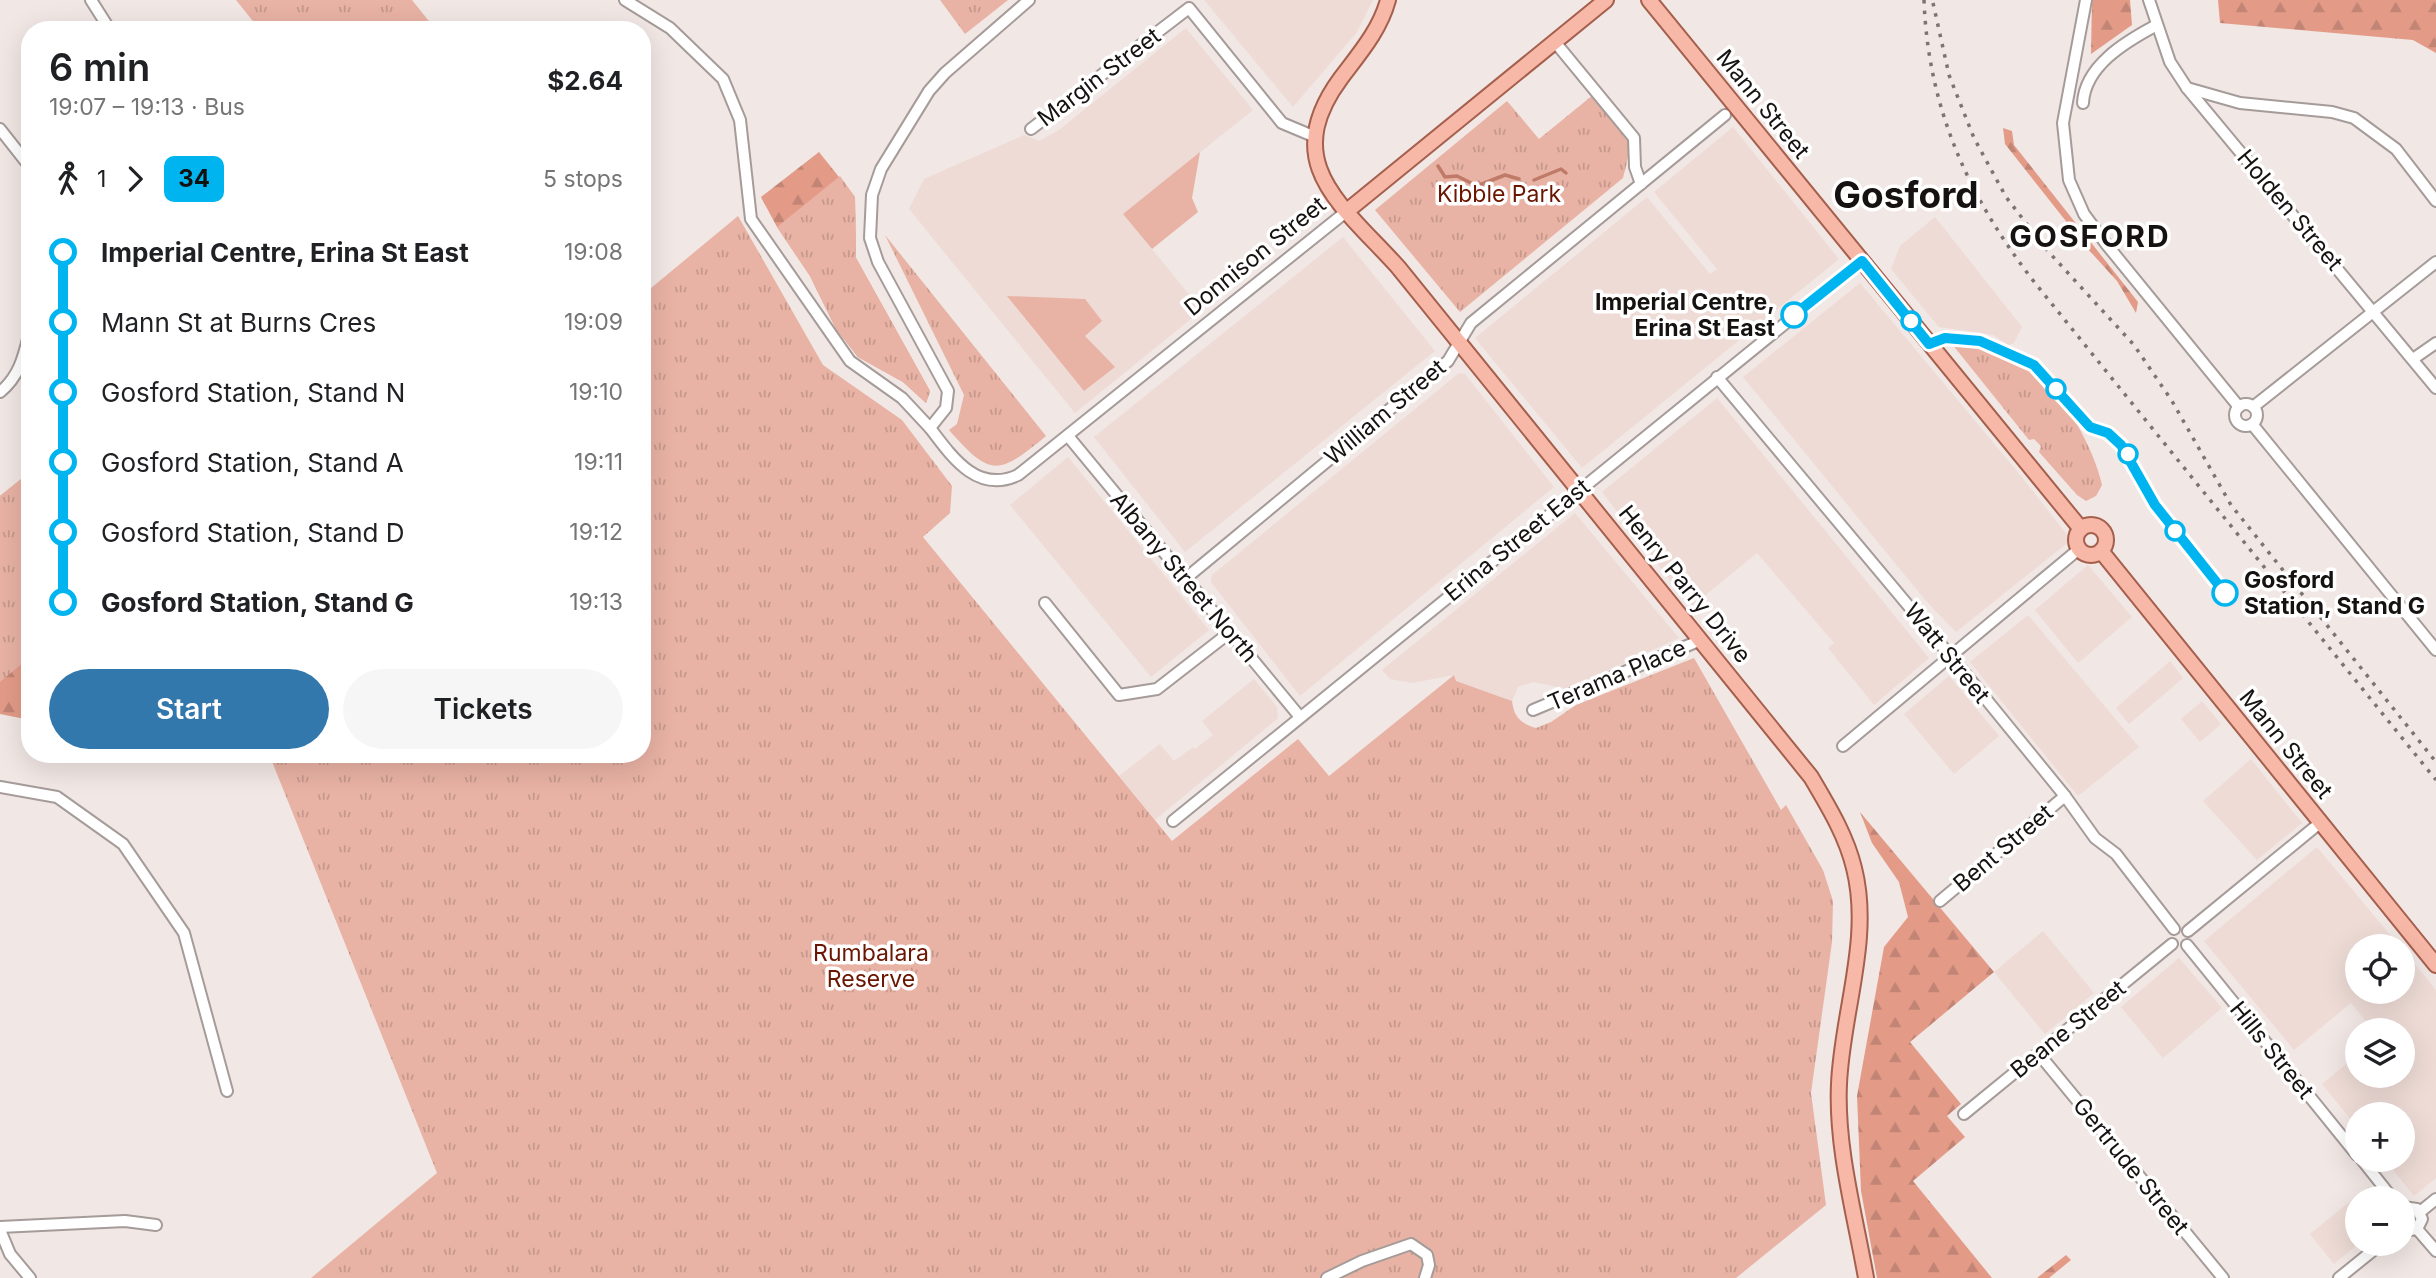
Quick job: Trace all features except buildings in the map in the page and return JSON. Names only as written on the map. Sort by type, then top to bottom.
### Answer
[{"type":"main road","name":"Henry Parry Drive","points":[[1388,0],[1373,35],[1324,102],[1313,136],[1318,169],[1347,211],[1459,342],[1811,777],[1838,824],[1855,868],[1860,923],[1839,1084],[1842,1143],[1866,1278]]},
{"type":"main road","name":"Donnison Street","points":[[1347,211],[1606,0]]},
{"type":"main road","name":"Mann Street","points":[[1648,0],[2081,529],[2095,525],[2103,530],[2106,543],[2101,551],[2436,965]]},
{"type":"main road","points":[[2081,529],[2076,541],[2080,549],[2092,555],[2101,551]]},
{"type":"street","points":[[91,0],[104,21]]},
{"type":"street","name":"Donnison Street","points":[[625,0],[670,28],[723,79],[740,120],[751,219],[850,361],[902,398],[965,470],[994,482],[1018,475],[1347,211]]},
{"type":"street","points":[[930,428],[946,408],[948,391],[878,261],[870,238],[872,195],[881,169],[929,91],[1029,0]]},
{"type":"street","points":[[2086,0],[2063,123],[2069,180],[2084,214],[2107,245],[2239,407]]},
{"type":"street","name":"Holden Street","points":[[2149,0],[2155,26],[2170,62],[2187,88],[2436,388]]},
{"type":"street","name":"Margin Street","points":[[1031,129],[1189,8],[1282,124],[1313,136]]},
{"type":"street","points":[[2083,103],[2088,78],[2134,37],[2155,26]]},
{"type":"street","points":[[1555,42],[1634,138],[1635,167],[1641,184]]},
{"type":"street","points":[[2187,88],[2240,103],[2332,112],[2354,118],[2396,149],[2436,201]]},
{"type":"street","name":"William Street","points":[[1185,579],[1440,369],[1448,361],[1471,323],[1725,115]]},
{"type":"street","points":[[0,129],[21,156]]},
{"type":"street","name":"Erina Street East","points":[[1173,821],[1862,261]]},
{"type":"street","points":[[2239,407],[2253,407],[2436,262]]},
{"type":"street","points":[[2413,359],[2436,343]]},
{"type":"street","points":[[0,392],[10,384],[21,366]]},
{"type":"street","name":"Watt Street","points":[[1717,377],[1951,656],[2065,796],[2095,838],[2116,854],[2174,929]]},
{"type":"street","points":[[2239,407],[2235,416],[2238,423],[2245,426],[2252,424],[2256,416],[2253,407]]},
{"type":"street","points":[[2252,424],[2436,650]]},
{"type":"street","name":"Albany Street North","points":[[1068,436],[1300,717]]},
{"type":"street","points":[[1843,746],[2080,549]]},
{"type":"street","points":[[1045,603],[1119,695],[1157,689],[1229,633]]},
{"type":"street","name":"Terama Place","points":[[1533,710],[1701,640]]},
{"type":"street","points":[[0,787],[58,797],[123,844],[184,933],[227,1091]]},
{"type":"street","name":"Bent Street","points":[[1940,901],[2065,796]]},
{"type":"street","points":[[2188,931],[2320,822]]},
{"type":"street","points":[[2180,927],[2188,931],[2190,936],[2187,945],[2178,947],[2172,944],[2170,938],[2174,929],[2180,927]]},
{"type":"street","name":"Beane Street","points":[[1964,1114],[2172,944]]},
{"type":"street","name":"Hills Street","points":[[2187,945],[2345,1140]]},
{"type":"street","name":"Gertrude Street","points":[[2039,1054],[2223,1278]]},
{"type":"street","points":[[2372,1172],[2383,1186]]},
{"type":"street","points":[[2420,1212],[2436,1199]]},
{"type":"street","points":[[2415,1207],[2420,1212],[2422,1223],[2417,1229],[2436,1251]]},
{"type":"street","points":[[30,1278],[10,1254],[0,1228],[125,1221],[156,1225]]},
{"type":"street","points":[[1327,1278],[1362,1261],[1412,1244],[1427,1255],[1429,1265],[1425,1278]]},
{"type":"street","points":[[2339,1278],[2366,1256]]},
{"type":"shaded area","points":[[1204,0],[1373,0],[1357,32],[1293,107]]},
{"type":"shaded area","points":[[1186,28],[1253,110],[1123,214],[1202,310],[1075,413],[909,209],[924,179],[1024,135],[1039,141],[1059,130]]},
{"type":"shaded area","points":[[1733,127],[1839,259],[1582,468],[1475,338],[1647,197],[1710,274],[1717,269],[1654,192]]},
{"type":"shaded area","points":[[1935,217],[2022,327],[2014,343],[2009,345],[1993,335],[1939,327],[1891,269],[1900,246]]},
{"type":"shaded area","points":[[1343,237],[1435,351],[1185,552],[1094,437]]},
{"type":"shaded area","points":[[1860,283],[2071,540],[1956,632],[1926,601],[1743,377]]},
{"type":"shaded area","points":[[1459,373],[1465,374],[1554,487],[1300,696],[1211,582],[1212,575]]},
{"type":"shaded area","points":[[1717,398],[1929,658],[1874,705],[1828,648],[1834,643],[1757,553],[1691,607],[1602,492]]},
{"type":"shaded area","points":[[1068,457],[1209,630],[1151,677],[1010,505]]},
{"type":"shaded area","points":[[1575,513],[1679,638],[1567,689],[1533,682],[1518,687],[1512,701],[1455,681],[1454,675],[1412,683],[1390,679],[1382,670]]},
{"type":"shaded area","points":[[2088,565],[2132,617],[2078,663],[2035,610]]},
{"type":"shaded area","points":[[2028,615],[2139,747],[2078,796],[1970,662]]},
{"type":"shaded area","points":[[2170,661],[2183,678],[2129,724],[2116,708]]},
{"type":"shaded area","points":[[1949,676],[1999,736],[1954,774],[1904,714]]},
{"type":"shaded area","points":[[1254,679],[1277,707],[1278,718],[1155,820],[1119,776],[1160,744],[1174,761],[1193,747],[1195,749],[1213,735],[1202,721]]},
{"type":"shaded area","points":[[2202,701],[2221,724],[2200,742],[2181,719]]},
{"type":"shaded area","points":[[2251,759],[2302,823],[2257,860],[2203,801]]},
{"type":"shaded area","points":[[2317,847],[2389,934],[2345,934],[2345,1004],[2350,1004],[2294,1050],[2204,941]]},
{"type":"shaded area","points":[[2043,931],[2094,993],[2045,1034],[1994,972]]},
{"type":"shaded area","points":[[2179,958],[2222,1008],[2163,1058],[2121,1007]]},
{"type":"shaded area","points":[[2415,965],[2436,990],[2436,1178],[2415,1195],[2415,1186],[2406,1186],[2395,1172],[2415,1172],[2415,1102],[2345,1102],[2345,1112],[2322,1084],[2345,1065],[2345,1088],[2415,1088],[2415,1018],[2363,1018],[2352,1004],[2415,1004]]},
{"type":"shaded area","points":[[2345,1206],[2345,1255],[2334,1264],[2310,1234]]},
{"type":"green space","points":[[236,0],[412,0],[429,21],[253,21]]},
{"type":"green space","points":[[940,0],[1008,0],[965,34]]},
{"type":"green space","points":[[2092,0],[2130,0],[2132,25],[2091,54]]},
{"type":"green space","points":[[2218,0],[2436,0],[2436,53],[2413,40],[2220,23]]},
{"type":"green space","name":"Kibble Park","points":[[1593,95],[1620,124],[1628,139],[1629,149],[1623,178],[1460,312],[1375,210],[1507,101],[1539,139]]},
{"type":"green space","points":[[2003,128],[2012,131],[2014,145],[2138,302],[2136,313],[2117,281],[2088,249],[2005,144]]},
{"type":"green space","points":[[819,152],[855,197],[856,258],[930,391],[926,403],[903,382],[858,357],[836,329],[810,276],[777,227],[761,197]]},
{"type":"green space","points":[[1200,152],[1192,198],[1198,212],[1152,249],[1123,214]]},
{"type":"green space","points":[[840,176],[855,197],[856,258],[930,391],[926,403],[903,382],[858,357],[836,329],[810,276],[777,227]]},
{"type":"green space","name":"Rumbalara Reserve","points":[[738,216],[823,365],[902,420],[952,486],[950,513],[923,537],[1172,841],[1298,739],[1329,776],[1454,675],[1456,681],[1512,701],[1519,719],[1536,728],[1551,722],[1576,705],[1694,658],[1781,810],[1786,805],[1823,870],[1833,901],[1832,942],[1811,1093],[1826,1205],[1736,1278],[311,1278],[437,1173],[273,763],[651,763],[651,288]]},
{"type":"green space","points":[[885,235],[1046,436],[1017,458],[996,466],[986,463],[975,457],[949,430],[957,424],[964,395]]},
{"type":"green space","points":[[1007,296],[1085,299],[1102,321],[1085,336],[1115,367],[1084,391]]},
{"type":"green space","points":[[1969,343],[2022,363],[2053,389],[2092,454],[2102,485],[2096,496],[2086,501],[2077,495],[2039,452],[2041,446],[2034,439],[2029,440],[1952,344]]},
{"type":"green space","points":[[21,479],[21,718],[0,714],[0,496]]},
{"type":"green space","points":[[21,479],[21,664],[0,682],[0,496]]},
{"type":"green space","points":[[1860,812],[1994,972],[1910,1042],[1961,1104],[1947,1116],[1965,1137],[1913,1181],[1992,1278],[1877,1278],[1861,1191],[1857,1096],[1884,947],[1908,917],[1899,882],[1872,843]]},
{"type":"green space","points":[[2066,1255],[2071,1260],[2049,1278],[2037,1278]]},
{"type":"waterway","points":[[1438,166],[1445,177],[1457,176],[1473,184],[1482,184],[1505,175],[1519,179]]},
{"type":"waterway","points":[[1534,180],[1561,169],[1566,173]]},
{"type":"railway","points":[[1924,0],[1927,40],[1943,115],[1972,185],[2011,251],[2436,780]]},
{"type":"railway","points":[[1933,3],[1949,75],[1974,138],[2006,197],[2046,249],[2134,345],[2172,401],[2231,505],[2436,762]]},
{"type":"bus line","name":"34","points":[[1794,315],[1862,261],[1929,344],[1945,338],[1980,341],[2028,361],[2090,427],[2102,430],[2118,441],[2128,454],[2155,505],[2225,593]]},
{"type":"place","name":"Imperial Centre, Erina St East","points":[[1794,315]]},
{"type":"place","name":"Gosford Station, Stand G","points":[[2225,593]]},
{"type":"district","name":"Gosford","points":[[1906,195]]},
{"type":"district","name":"GOSFORD","points":[[2090,237]]}]
